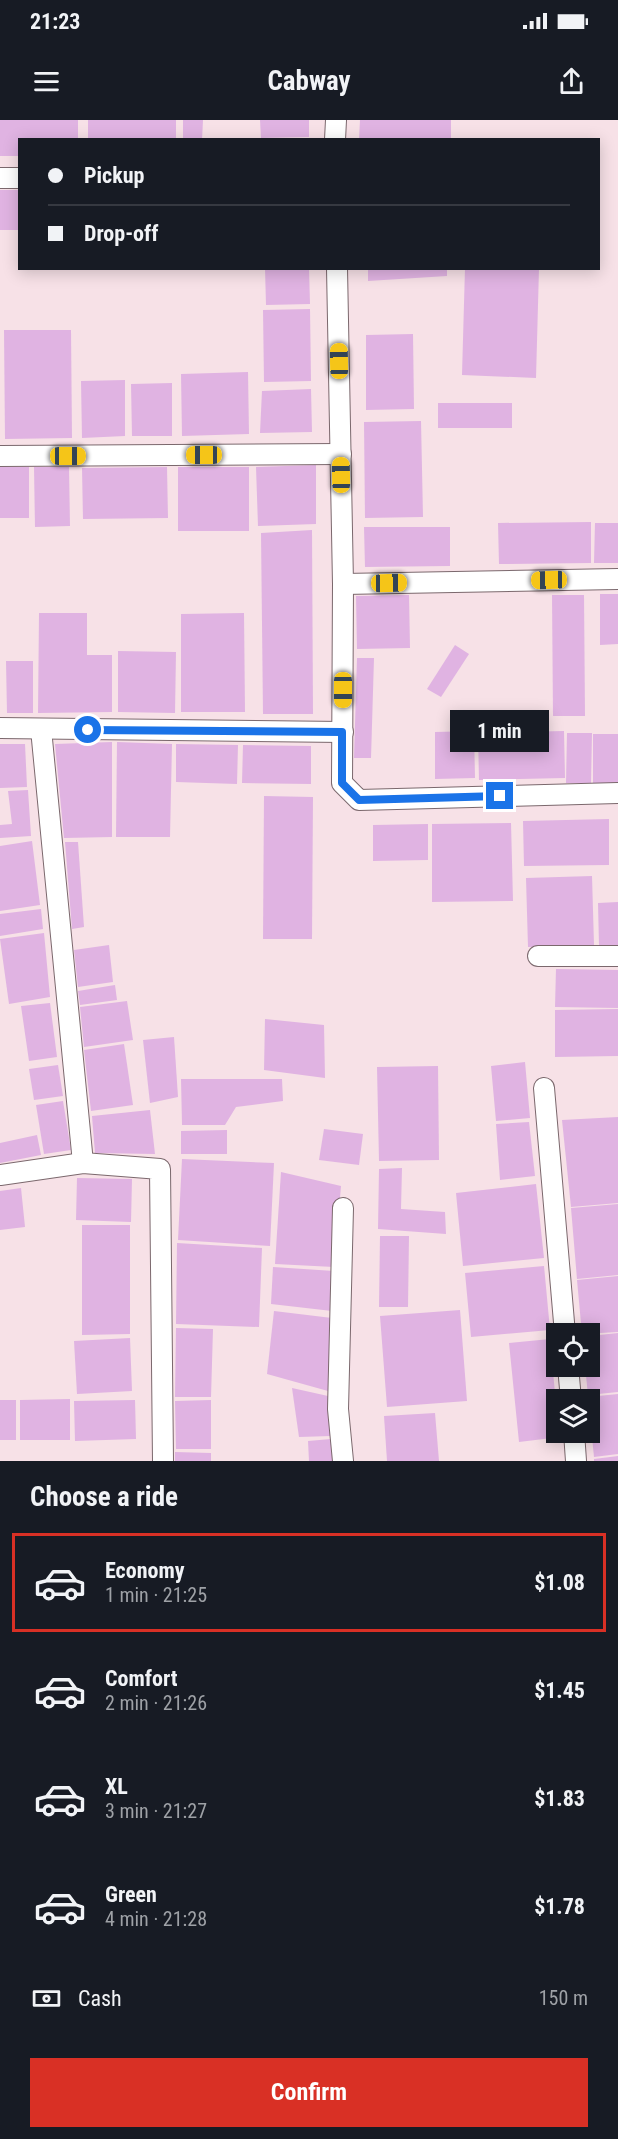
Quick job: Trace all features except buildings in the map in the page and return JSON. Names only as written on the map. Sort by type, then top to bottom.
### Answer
[{"type":"street","points":[[335,138],[336,120]]},
{"type":"street","points":[[0,178],[18,178]]},
{"type":"street","points":[[337,270],[343,584],[342,783],[359,800],[618,793]]},
{"type":"street","points":[[0,456],[341,454]]},
{"type":"street","points":[[343,584],[618,579]]},
{"type":"street","points":[[0,728],[342,732]]},
{"type":"street","points":[[41,729],[83,1163]]},
{"type":"street","points":[[538,956],[618,956]]},
{"type":"street","points":[[544,1088],[564,1323]]},
{"type":"street","points":[[0,1175],[83,1163],[160,1169],[163,1461]]},
{"type":"street","points":[[343,1208],[338,1409],[343,1461]]},
{"type":"street","points":[[575,1443],[576,1461]]},
{"type":"route","points":[[88,730],[342,732],[342,783],[359,800],[500,796]]}]
